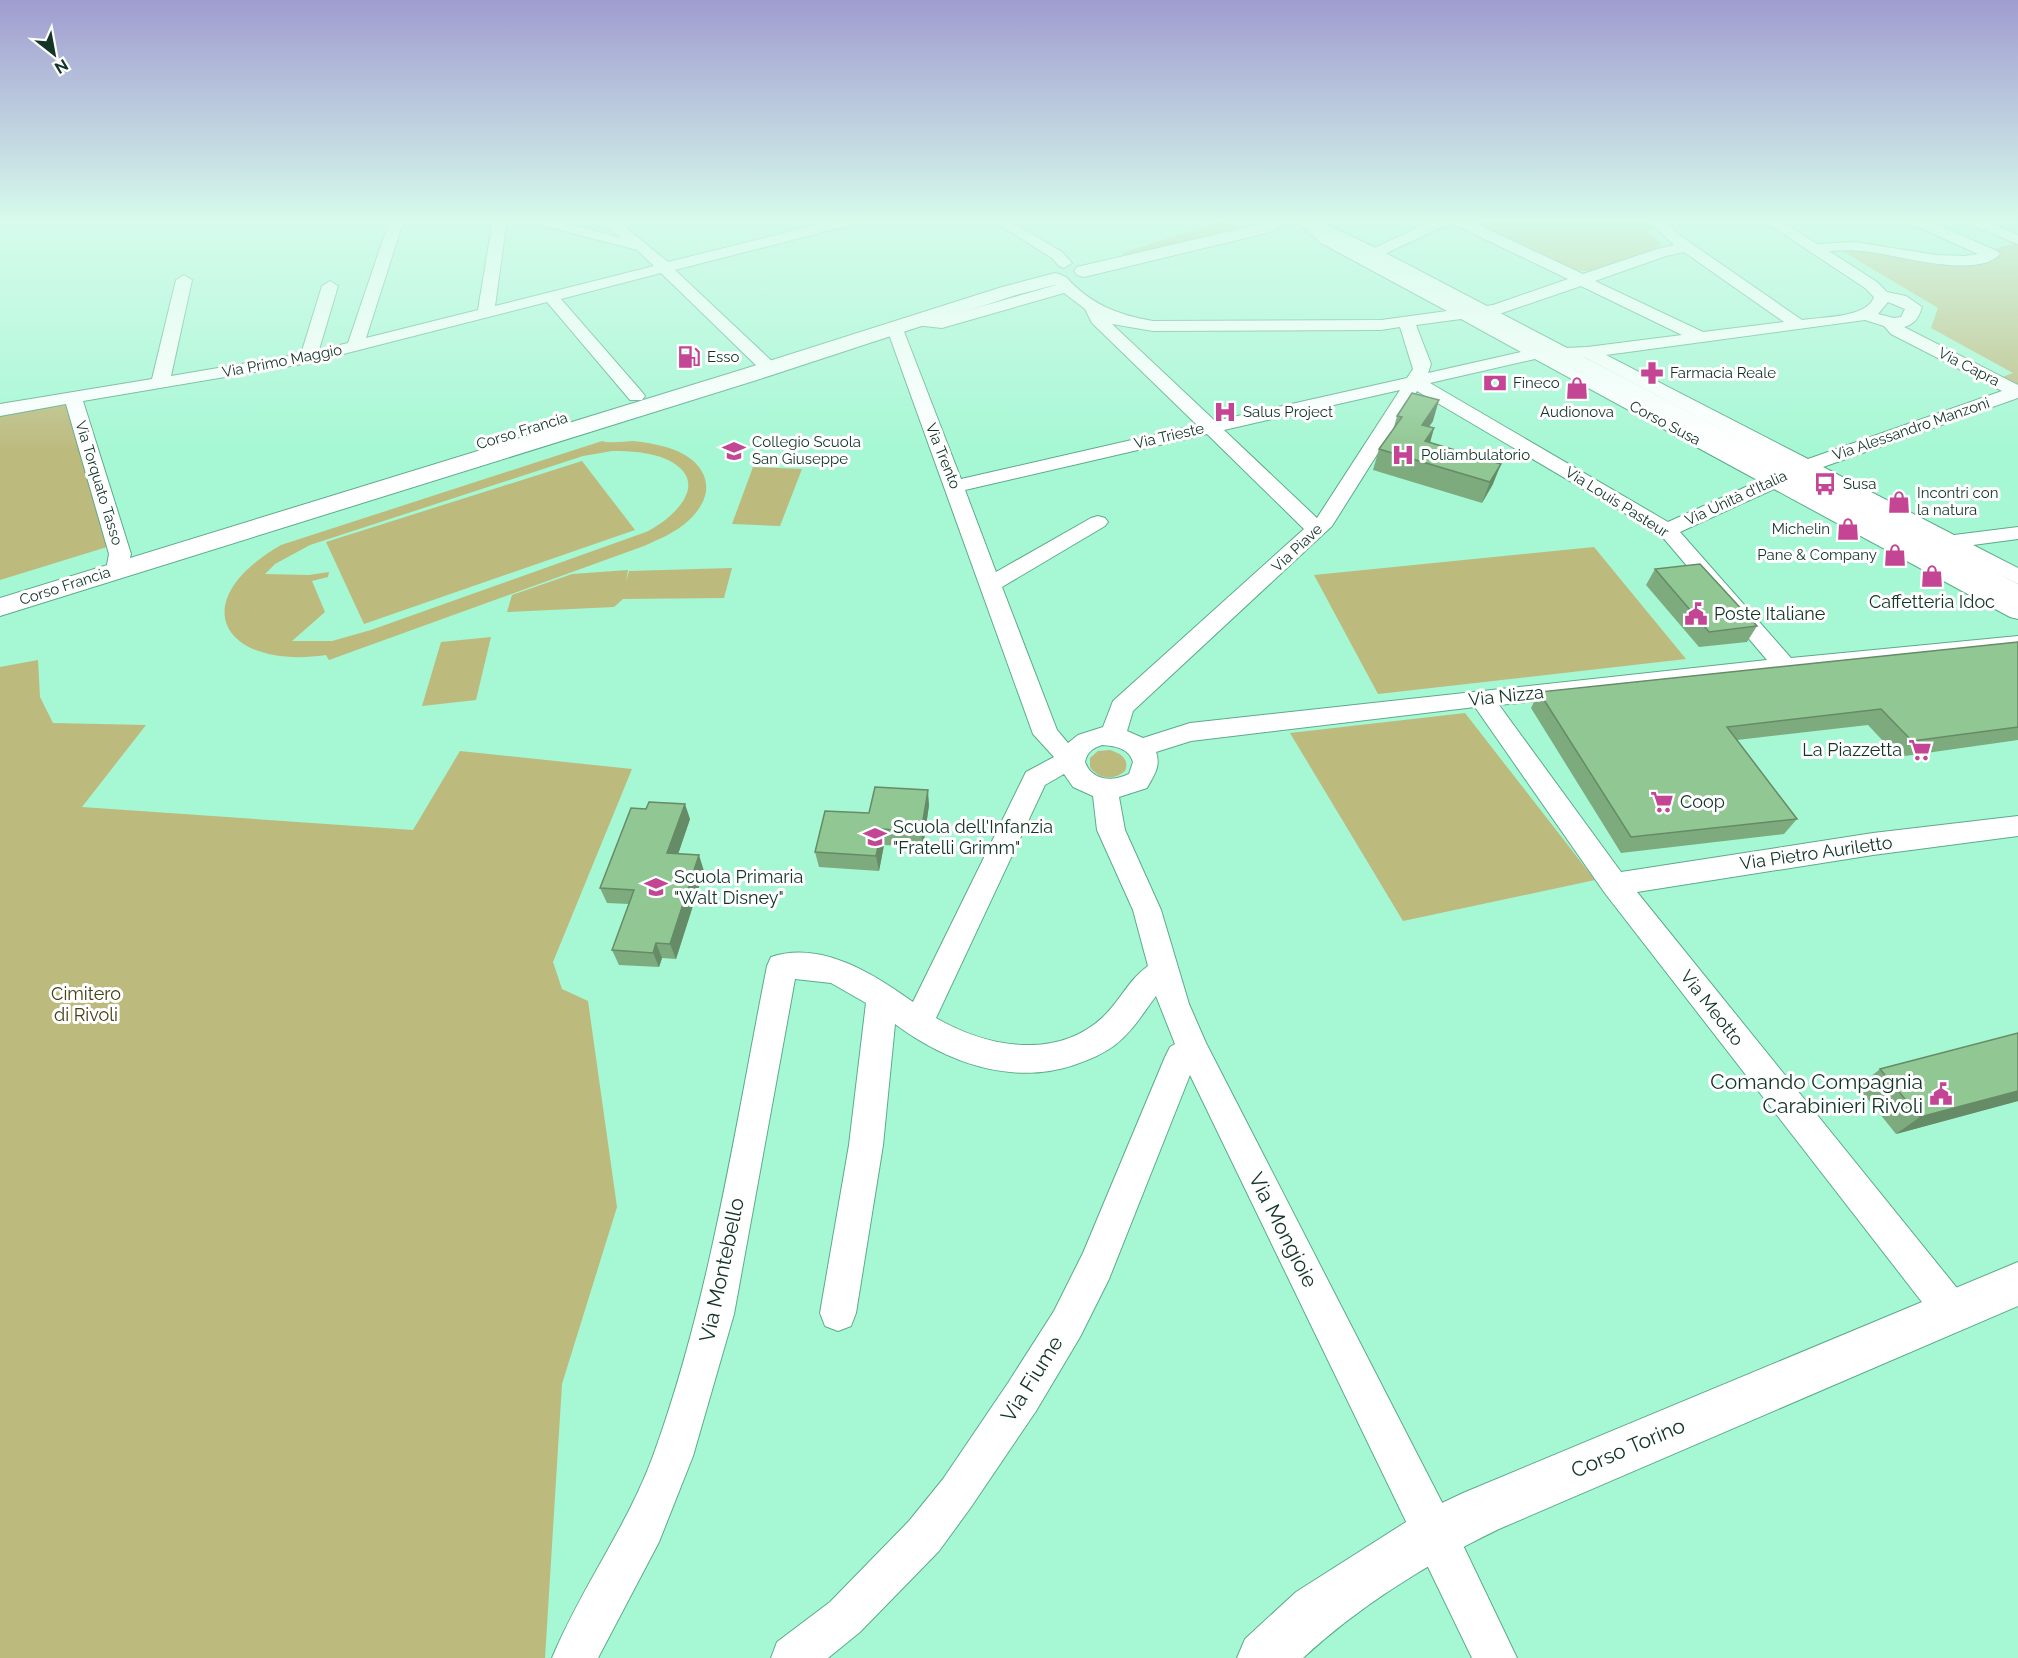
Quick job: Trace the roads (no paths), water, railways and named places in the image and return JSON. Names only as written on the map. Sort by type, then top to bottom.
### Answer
[{"type":"main road","name":"Corso Francia","points":[[0,591],[118,562],[765,363],[990,296]]},
{"type":"main road","name":"Corso Francia","points":[[0,607],[118,562],[636,396],[895,329],[993,296]]},
{"type":"main road","name":"Corso Susa","points":[[1445,296],[1472,312],[1559,353],[2018,595]]},
{"type":"main road","name":"Corso Torino","points":[[1264,1658],[1315,1611],[1436,1533],[1481,1511],[2018,1284]]},
{"type":"street","points":[[160,383],[180,296]]},
{"type":"street","points":[[308,358],[327,296]]},
{"type":"street","points":[[355,347],[372,296]]},
{"type":"street","points":[[486,313],[488,296]]},
{"type":"street","points":[[695,296],[765,363]]},
{"type":"street","points":[[1085,296],[1098,320],[1317,530]]},
{"type":"street","name":"Corso Susa","points":[[1440,296],[1472,312],[1535,354],[1789,474],[1949,542],[2018,577]]},
{"type":"street","points":[[1091,304],[1118,320],[1153,326],[1380,325],[1496,310],[1534,296]]},
{"type":"street","points":[[1614,296],[1700,337]]},
{"type":"street","points":[[1757,296],[1798,325]]},
{"type":"street","points":[[1866,314],[1878,305],[1882,296]]},
{"type":"street","points":[[1884,296],[1900,299],[1914,307],[1906,321],[1890,323]]},
{"type":"street","points":[[551,297],[636,396]]},
{"type":"street","name":"Via Primo Maggio","points":[[0,410],[308,358],[551,297]]},
{"type":"street","name":"Via Trieste","points":[[955,486],[1535,354],[1587,352],[1848,319],[1866,314]]},
{"type":"street","name":"Via Capra","points":[[1866,314],[1890,323],[1897,330],[2017,392]]},
{"type":"street","name":"Via Piave","points":[[1113,736],[1122,707],[1326,522],[1414,381],[1422,364],[1407,323]]},
{"type":"street","name":"Via Trento","points":[[895,329],[1046,734],[1059,749],[1072,759]]},
{"type":"street","name":"Corso Susa","points":[[1587,352],[2018,612]]},
{"type":"street","name":"Via Louis Pasteur","points":[[1414,381],[1667,530],[1785,666]]},
{"type":"street","name":"Via Alessandro Manzoni","points":[[1789,474],[2017,392]]},
{"type":"street","name":"Via Torquato Tasso","points":[[73,398],[118,562]]},
{"type":"street","name":"Via Unità d'Italia","points":[[1667,530],[1789,474]]},
{"type":"street","points":[[991,584],[1098,522]]},
{"type":"street","points":[[1949,542],[2018,533]]},
{"type":"street","name":"Via Nizza","points":[[1140,748],[1190,732],[1480,698],[1989,645],[2018,644]]},
{"type":"street","name":"Via Meotto","points":[[1480,698],[1614,884],[1952,1311]]},
{"type":"street","points":[[1102,736],[1113,736],[1140,748],[1145,756],[1146,765],[1138,781],[1117,789],[1105,789],[1085,782],[1077,776],[1072,759],[1076,748],[1084,742],[1102,736]]},
{"type":"street","points":[[918,1023],[1035,779],[1072,759]]},
{"type":"street","name":"Via Mongioie","points":[[1105,789],[1111,830],[1147,910],[1164,971],[1193,1049],[1436,1533],[1495,1658]]},
{"type":"street","name":"Via Pietro Auriletto","points":[[1614,884],[1873,844],[2018,826]]},
{"type":"street","name":"Via Montebello","points":[[574,1658],[645,1527],[673,1456],[716,1314],[782,966],[815,967],[840,973],[867,985],[918,1023],[955,1044],[999,1059],[1024,1061],[1055,1057],[1083,1048],[1107,1033],[1126,1014],[1150,980],[1164,971]]},
{"type":"street","points":[[838,1313],[866,1145],[882,997]]},
{"type":"street","name":"Via Fiume","points":[[793,1658],[845,1617],[924,1536],[957,1493],[1022,1397],[1067,1324],[1096,1266],[1181,1057],[1193,1049]]},
{"type":"place","name":"Esso","points":[[689,357]]},
{"type":"place","name":"Farmacia Reale","points":[[1652,373]]},
{"type":"place","name":"Fineco","points":[[1495,383]]},
{"type":"place","name":"Audionova","points":[[1577,388]]},
{"type":"place","name":"Salus Project","points":[[1225,412]]},
{"type":"place","name":"Collegio Scuola San Giuseppe","points":[[734,451]]},
{"type":"place","name":"Poliambulatorio","points":[[1403,455]]},
{"type":"place","name":"Susa","points":[[1825,484]]},
{"type":"place","name":"Incontri con la natura","points":[[1899,502]]},
{"type":"place","name":"Michelin","points":[[1848,529]]},
{"type":"place","name":"Pane & Company","points":[[1895,555]]},
{"type":"place","name":"Caffetteria Idoc","points":[[1932,576]]},
{"type":"place","name":"Poste Italiane","points":[[1696,614]]},
{"type":"place","name":"La Piazzetta","points":[[1920,750]]},
{"type":"place","name":"Coop","points":[[1662,802]]},
{"type":"place","name":"Scuola dell'Infanzia \"Fratelli Grimm\"","points":[[875,837]]},
{"type":"place","name":"Scuola Primaria \"Walt Disney\"","points":[[656,887]]},
{"type":"place","name":"Comando Compagnia Carabinieri Rivoli","points":[[1941,1094]]},
{"type":"park label","name":"Cimitero di Rivoli","points":[[86,1004]]}]
